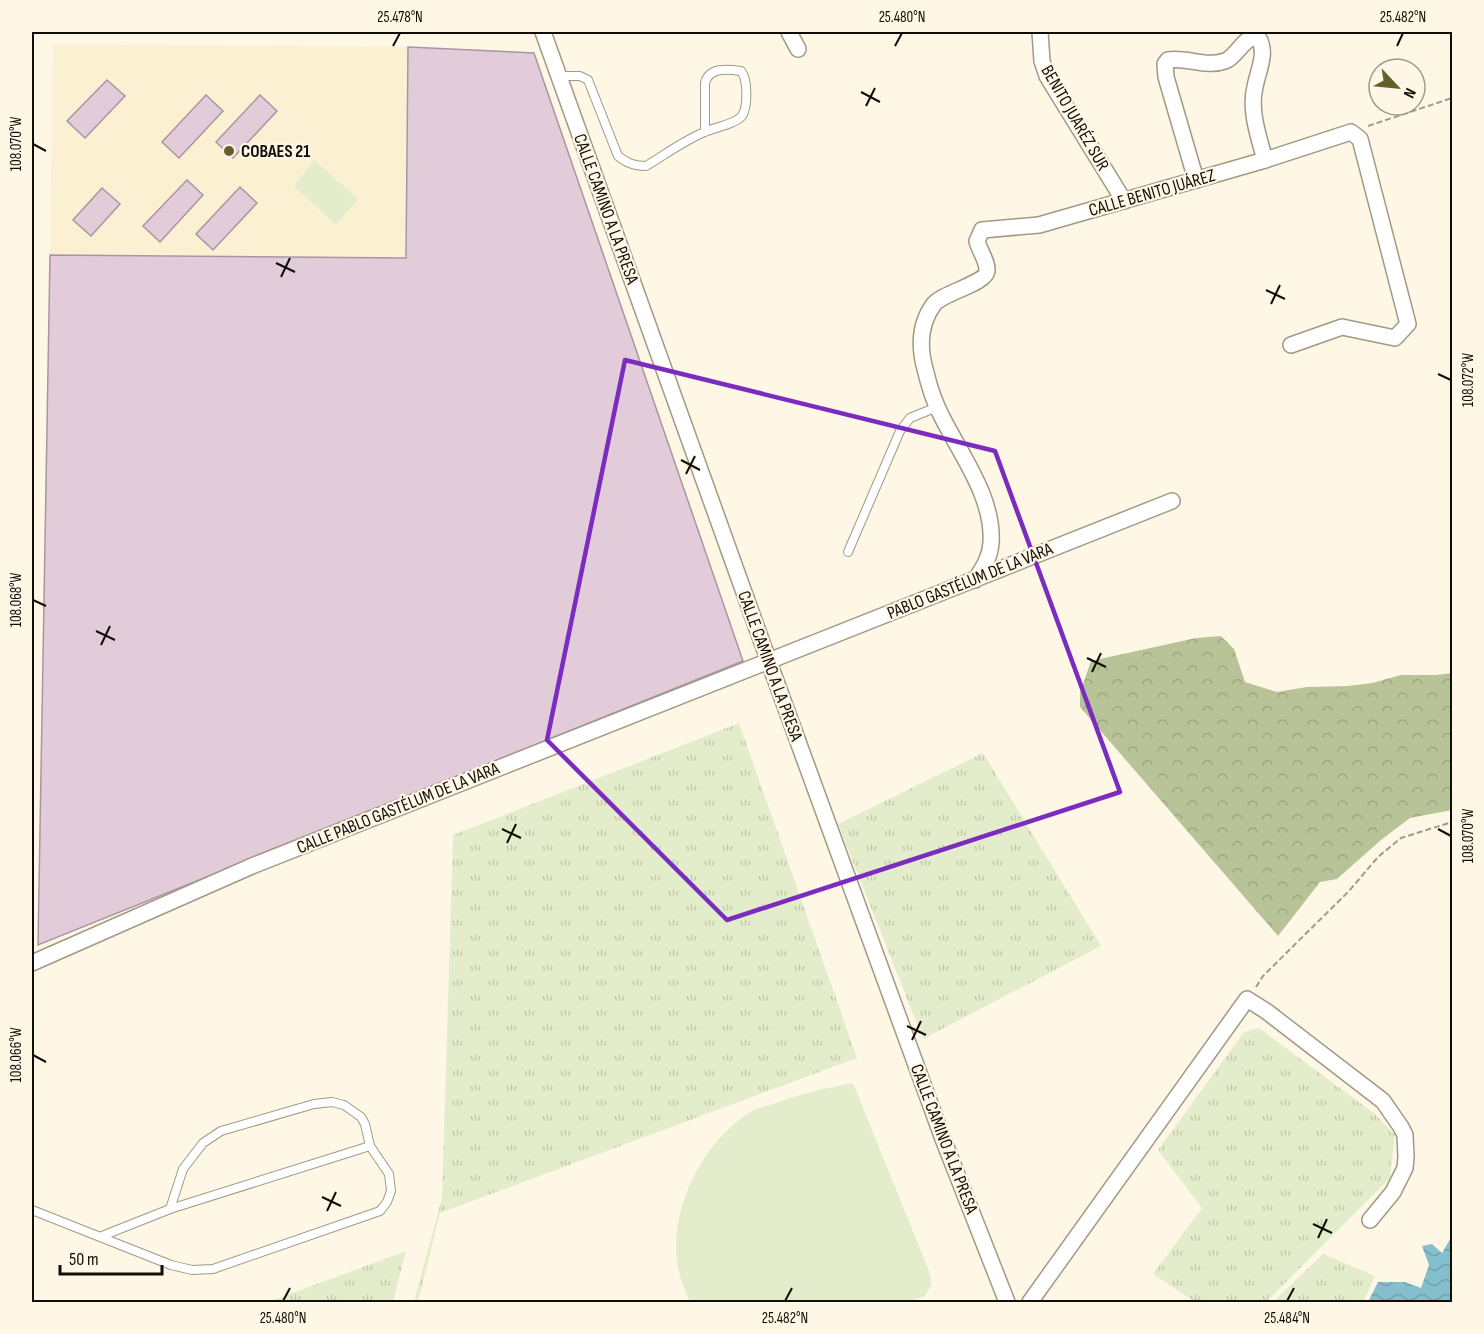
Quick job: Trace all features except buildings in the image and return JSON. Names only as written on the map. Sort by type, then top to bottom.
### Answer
[{"type":"street","name":"CALLE CAMINO A LA PRESA","points":[[543,32],[939,1128],[1006,1300]]},
{"type":"street","points":[[789,32],[798,49]]},
{"type":"street","name":"BENITO JUARÉZ SUR","points":[[1040,32],[1042,61],[1047,76],[1124,201]]},
{"type":"street","points":[[1196,180],[1166,77],[1165,64],[1168,60],[1175,59],[1204,63],[1226,61],[1254,36],[1258,37],[1263,48],[1263,58],[1253,100],[1264,160]]},
{"type":"street","points":[[1291,345],[1342,327],[1395,338],[1408,324],[1360,139],[1351,132]]},
{"type":"street","name":"CALLE BENITO JUÁREZ","points":[[937,407],[920,344],[923,327],[935,303],[977,282],[986,274],[987,269],[976,241],[982,230],[1039,225],[1264,160],[1351,132]]},
{"type":"street","points":[[937,407],[970,469],[990,522],[991,543],[987,562],[975,579]]},
{"type":"street","name":"PABLO GASTÉLUM DE LA VARA","points":[[769,662],[1172,501]]},
{"type":"street","name":"CALLE PABLO GASTÉLUM DE LA VARA","points":[[32,963],[252,866],[769,662]]},
{"type":"street","points":[[1030,1302],[1247,999],[1383,1101],[1401,1127],[1405,1135],[1405,1168],[1393,1192],[1370,1220]]},
{"type":"lane","points":[[558,76],[580,76],[588,80],[618,156],[637,166],[646,166],[705,132],[739,118],[745,104],[744,74],[741,71],[713,71],[706,76],[705,132]]},
{"type":"lane","points":[[848,552],[900,431],[910,418],[937,407]]},
{"type":"lane","points":[[32,1210],[171,1265],[192,1270],[213,1269],[380,1210],[387,1202],[391,1184],[384,1164],[370,1146],[361,1117],[344,1105],[332,1102],[314,1104],[221,1131],[203,1143],[183,1169],[170,1209]]},
{"type":"lane","points":[[102,1236],[170,1209],[370,1146]]},
{"type":"path","points":[[1351,132],[1452,98]]},
{"type":"path","points":[[1247,999],[1263,976],[1349,891],[1378,857],[1401,838],[1452,822]]},
{"type":"highlighted area","points":[[625,360],[995,451],[1120,792],[727,920],[547,740]]},
{"type":"shaded area","name":"COBAES 21","points":[[53,44],[408,47],[406,258],[50,255]]},
{"type":"green space","points":[[314,160],[358,199],[336,225],[294,186]]},
{"type":"green space","points":[[1221,636],[1234,649],[1245,682],[1277,692],[1307,687],[1372,683],[1401,675],[1452,673],[1452,810],[1410,818],[1337,879],[1320,882],[1278,936],[1080,707],[1080,693],[1091,661],[1196,638]]},
{"type":"green space","points":[[739,723],[857,1058],[440,1213],[418,1302],[414,1302],[442,1198],[453,835]]},
{"type":"green space","points":[[983,753],[1101,946],[923,1039],[838,824]]},
{"type":"green space","points":[[1259,1028],[1375,1114],[1395,1135],[1390,1178],[1266,1302],[1195,1302],[1153,1274],[1202,1208],[1158,1150],[1244,1032]]},
{"type":"green space","points":[[853,1083],[929,1271],[932,1284],[925,1296],[907,1302],[690,1302],[678,1268],[676,1246],[678,1224],[692,1179],[704,1158],[734,1124],[752,1111],[803,1094]]},
{"type":"green space","points":[[406,1251],[393,1302],[268,1302]]},
{"type":"green space","points":[[1323,1254],[1375,1276],[1363,1302],[1273,1302]]},
{"type":"water","points":[[1452,1236],[1452,1302],[1368,1302],[1378,1282],[1405,1282],[1421,1288],[1429,1265],[1422,1246],[1432,1244],[1442,1253]]},
{"type":"place","name":"COBAES 21","points":[[229,151]]}]
